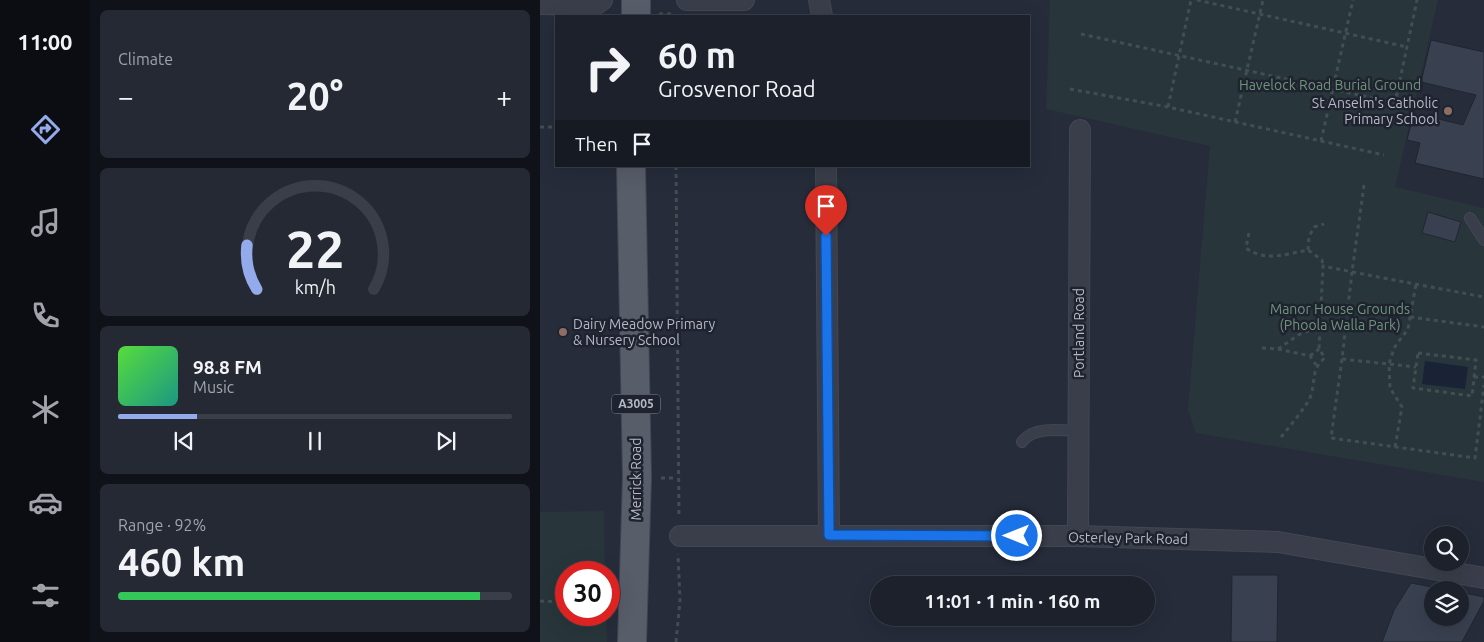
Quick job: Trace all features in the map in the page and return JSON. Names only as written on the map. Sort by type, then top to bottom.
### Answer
[{"type":"main road","points":[[636,0],[636,15]]},
{"type":"main road","name":"Merrick Road","points":[[631,167],[638,478],[632,642]]},
{"type":"street","points":[[687,0],[744,0]]},
{"type":"street","points":[[819,0],[822,15]]},
{"type":"street","points":[[540,4],[608,5]]},
{"type":"street","name":"Portland Road","points":[[1078,536],[1080,130]]},
{"type":"street","points":[[826,167],[829,535]]},
{"type":"street","name":"Osterley Park Road","points":[[680,536],[1078,536],[1278,542],[1484,578]]},
{"type":"lane","points":[[1470,218],[1484,240]]},
{"type":"lane","points":[[1022,442],[1026,436],[1039,432],[1056,430],[1078,431]]},
{"type":"path","points":[[1168,107],[1191,0]]},
{"type":"path","points":[[1197,0],[1408,47]]},
{"type":"path","points":[[1235,122],[1263,0]]},
{"type":"path","points":[[1321,141],[1353,0]]},
{"type":"path","points":[[1081,34],[1395,103],[1418,0]]},
{"type":"path","points":[[1070,89],[1168,107],[1384,155]]},
{"type":"path","points":[[540,127],[555,127]]},
{"type":"path","points":[[676,167],[678,509]]},
{"type":"path","points":[[1364,185],[1331,438],[1475,458],[1484,385]]},
{"type":"path","points":[[1308,250],[1309,237],[1314,227],[1324,224]]},
{"type":"path","points":[[1249,233],[1246,248],[1254,254],[1276,257],[1308,250],[1322,260],[1323,266],[1318,349],[1325,358],[1316,364],[1310,398],[1281,437]]},
{"type":"path","points":[[1323,266],[1484,297]]},
{"type":"path","points":[[1395,447],[1402,407],[1390,388],[1389,364],[1394,348],[1408,329],[1416,284]]},
{"type":"path","points":[[1410,317],[1484,327]]},
{"type":"path","points":[[1278,349],[1300,334],[1320,327]]},
{"type":"path","points":[[1262,348],[1278,349],[1310,356],[1316,364]]},
{"type":"path","points":[[1310,356],[1318,349]]},
{"type":"path","points":[[1418,353],[1476,360],[1474,377],[1472,396],[1413,388],[1418,353]]},
{"type":"path","points":[[1342,359],[1416,367]]},
{"type":"path","points":[[1474,377],[1484,377]]},
{"type":"path","points":[[656,478],[677,478]]},
{"type":"path","points":[[676,642],[680,601],[678,558]]},
{"type":"path","points":[[540,601],[555,602]]},
{"type":"green space","points":[[1050,0],[1438,0],[1395,187],[1484,208],[1484,482],[1196,433],[1188,410],[1210,146],[1046,109]]},
{"type":"green space","points":[[604,511],[605,561],[555,561],[555,626],[606,626],[607,642],[540,642],[540,512]]},
{"type":"water","points":[[1425,361],[1468,367],[1465,389],[1422,384]]},
{"type":"building","name":"St Anselm's Catholic Primary School","points":[[1431,40],[1484,52],[1484,179],[1415,163],[1420,143],[1407,140],[1414,113],[1463,125],[1476,95],[1421,82]]},
{"type":"building","points":[[1428,212],[1461,222],[1455,242],[1422,233]]},
{"type":"building","points":[[1232,575],[1278,575],[1277,642],[1231,642]]},
{"type":"building","points":[[1411,583],[1424,585],[1424,626],[1469,626],[1469,594],[1484,597],[1484,601],[1462,642],[1382,642],[1394,610]]},
{"type":"place","name":"St Anselm's Catholic Primary School","points":[[1448,111]]},
{"type":"place","name":"Dairy Meadow Primary & Nursery School","points":[[563,332]]},
{"type":"route","points":[[826,236],[829,535],[1017,536]]},
{"type":"park label","name":"Havelock Road Burial Ground","points":[[1330,85]]},
{"type":"park label","name":"Manor House Grounds (Phoola Walla Park)","points":[[1340,318]]}]
